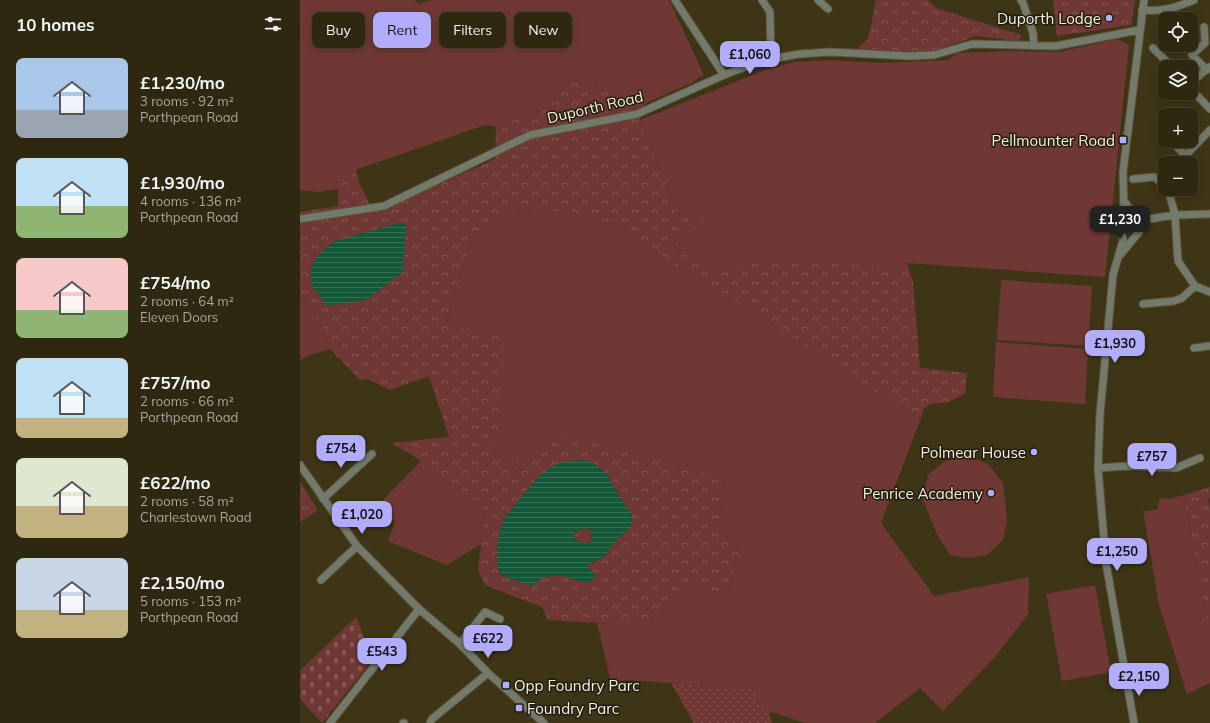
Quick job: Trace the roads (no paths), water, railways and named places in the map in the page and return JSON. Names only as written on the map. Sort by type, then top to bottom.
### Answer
[{"type":"street","points":[[675,0],[724,75]]},
{"type":"street","points":[[762,0],[770,12],[771,60]]},
{"type":"street","points":[[818,0],[828,9]]},
{"type":"street","points":[[1022,0],[1033,33],[1034,46]]},
{"type":"street","points":[[1134,723],[1106,563],[1098,468],[1100,414],[1113,275],[1123,240],[1119,226],[1124,214],[1123,172],[1139,30],[1144,0]]},
{"type":"street","points":[[1142,10],[1157,12],[1174,8],[1194,0]]},
{"type":"street","points":[[1198,77],[1208,68],[1192,55],[1205,43],[1204,27]]},
{"type":"street","name":"Duporth Road","points":[[300,219],[384,206],[530,135],[637,114],[724,75],[747,66],[771,60],[799,54],[830,52],[909,56],[934,55],[972,44],[1056,46],[1139,30]]},
{"type":"street","points":[[1153,48],[1165,60]]},
{"type":"street","points":[[1198,97],[1210,109]]},
{"type":"street","points":[[1178,148],[1185,156],[1210,130]]},
{"type":"street","points":[[1133,179],[1154,177],[1158,180]]},
{"type":"street","points":[[1170,196],[1175,216],[1178,261],[1195,286],[1210,292]]},
{"type":"street","points":[[1119,257],[1139,232],[1140,224],[1124,200]]},
{"type":"street","points":[[1121,221],[1128,216],[1156,219],[1175,216],[1210,214]]},
{"type":"street","points":[[1120,232],[1131,238],[1156,219]]},
{"type":"street","points":[[1143,304],[1174,301],[1182,298],[1195,286]]},
{"type":"street","points":[[1194,348],[1210,346]]},
{"type":"street","points":[[323,498],[372,454]]},
{"type":"street","points":[[1098,468],[1127,466],[1176,468],[1200,458]]},
{"type":"street","points":[[300,465],[357,546],[419,609],[460,644],[488,673],[544,723]]},
{"type":"street","points":[[321,580],[357,546]]},
{"type":"street","points":[[330,723],[419,609]]},
{"type":"street","points":[[460,644],[485,612],[500,618]]},
{"type":"street","points":[[430,723],[432,718],[488,673]]},
{"type":"place","name":"Duporth Lodge","points":[[1109,18]]},
{"type":"place","name":"Pellmounter Road","points":[[1123,140]]},
{"type":"place","name":"Polmear House","points":[[1034,452]]},
{"type":"place","name":"Penrice Academy","points":[[991,493]]},
{"type":"place","name":"Opp Foundry Parc","points":[[506,685]]},
{"type":"place","name":"Foundry Parc","points":[[519,708]]}]
